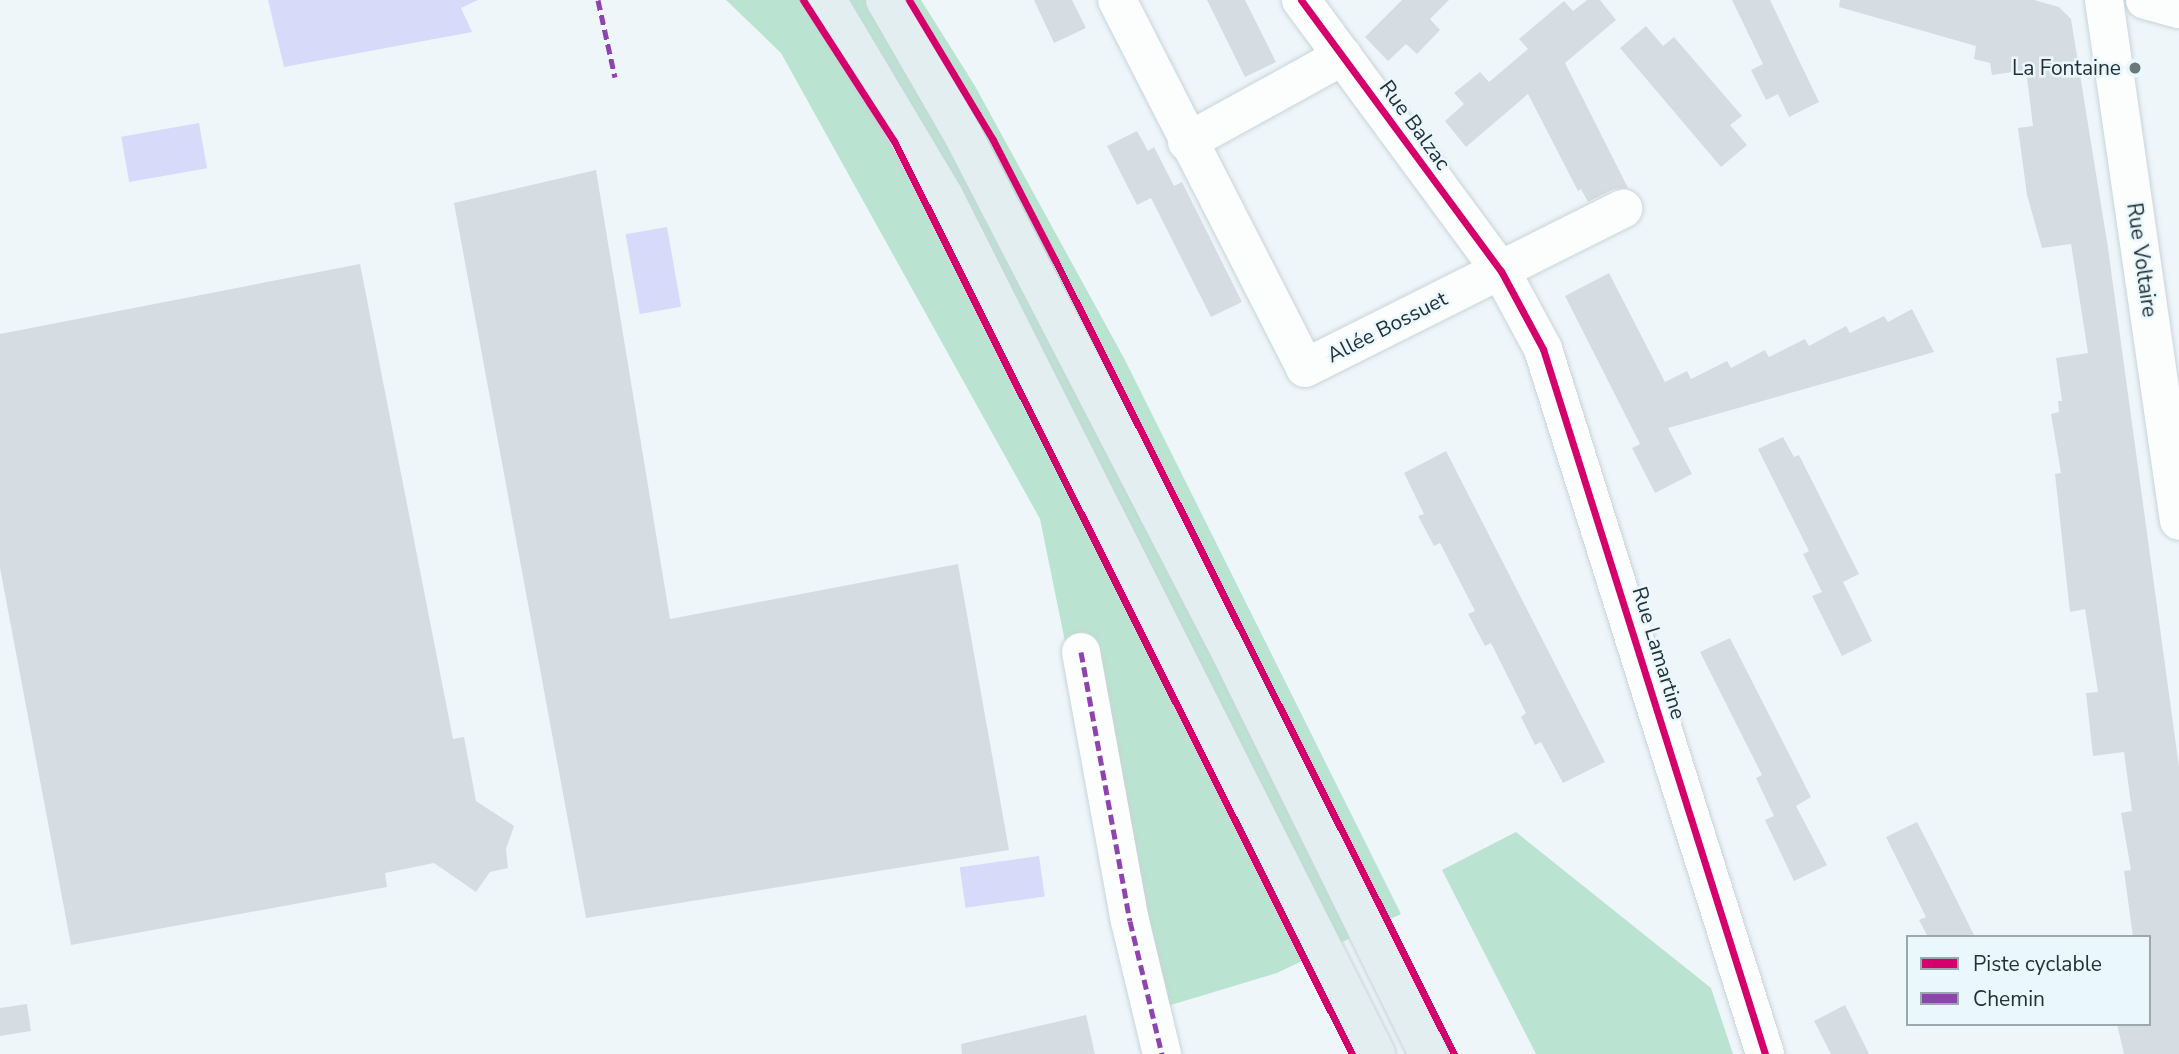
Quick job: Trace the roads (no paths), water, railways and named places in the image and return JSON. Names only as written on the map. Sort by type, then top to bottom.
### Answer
[{"type":"main road","points":[[827,0],[944,196],[1376,1054]]},
{"type":"main road","points":[[885,0],[963,135],[1231,653],[1428,1054]]},
{"type":"street","name":"Allée Bossuet","points":[[1117,0],[1187,142],[1305,368],[1623,209]]},
{"type":"street","name":"Rue Balzac","points":[[1301,0],[1501,271]]},
{"type":"street","name":"Rue Voltaire","points":[[2104,0],[2171,406],[2179,521]]},
{"type":"street","points":[[2145,0],[2179,9]]},
{"type":"street","points":[[1187,142],[1343,56]]},
{"type":"street","name":"Rue Lamartine","points":[[1501,271],[1557,384],[1765,1054]]},
{"type":"street","points":[[1080,652],[1130,921],[1154,1011],[1162,1054]]},
{"type":"water","points":[[268,0],[478,0],[461,8],[472,32],[284,67]]},
{"type":"water","points":[[199,123],[207,168],[129,182],[121,137]]},
{"type":"water","points":[[667,227],[681,307],[640,314],[626,234]]},
{"type":"water","points":[[1039,856],[1045,897],[965,908],[960,867]]},
{"type":"place","name":"La Fontaine","points":[[2135,68]]}]
